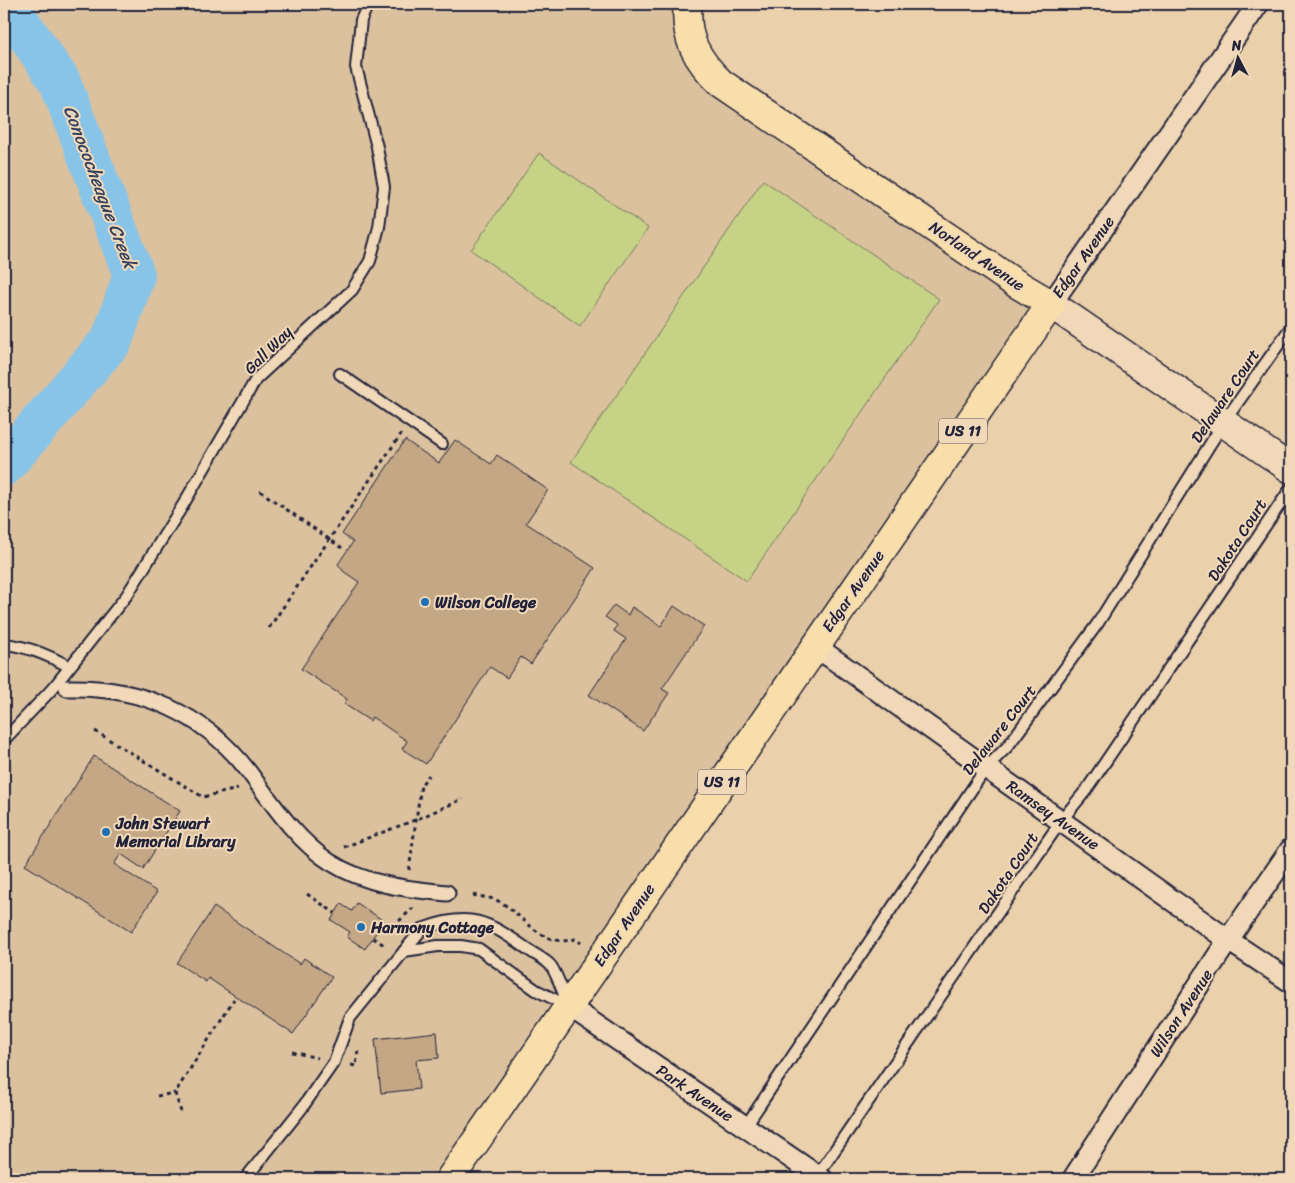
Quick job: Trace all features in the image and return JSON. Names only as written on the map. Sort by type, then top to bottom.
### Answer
[{"type":"main road","name":"Norland Avenue","points":[[687,14],[690,41],[697,56],[721,83],[1012,280],[1051,304],[1291,469]]},
{"type":"main road","name":"Edgar Avenue","points":[[450,1179],[1051,304]]},
{"type":"street","name":"Edgar Avenue","points":[[1051,304],[1258,4]]},
{"type":"street","name":"Ramsey Avenue","points":[[815,646],[1228,940],[1291,982]]},
{"type":"street","points":[[60,688],[92,687],[119,690],[182,713],[212,733],[232,750],[294,830],[330,862],[381,884],[447,893]]},
{"type":"street","name":"Wilson Avenue","points":[[1073,1179],[1228,940],[1291,849]]},
{"type":"street","name":"Park Avenue","points":[[568,1006],[819,1178]]},
{"type":"lane","name":"Gall Way","points":[[4,740],[60,688],[68,666],[127,595],[184,506],[256,379],[352,290],[370,261],[379,227],[384,187],[377,147],[356,67],[361,20],[368,4]]},
{"type":"lane","name":"Delaware Court","points":[[745,1127],[986,768],[1008,746],[1098,623],[1224,422],[1291,327]]},
{"type":"lane","points":[[340,374],[442,444]]},
{"type":"lane","name":"Dakota Court","points":[[819,1178],[1061,821],[1087,789],[1291,488]]},
{"type":"lane","points":[[4,644],[20,645],[68,666]]},
{"type":"lane","points":[[245,1179],[302,1108],[334,1062],[350,1018],[422,929],[438,923],[461,920],[478,921],[495,927],[551,966],[568,1006]]},
{"type":"lane","points":[[404,952],[438,946],[461,946],[479,949],[536,990],[568,1006]]},
{"type":"path","points":[[268,628],[410,421]]},
{"type":"path","points":[[260,491],[342,548]]},
{"type":"path","points":[[95,731],[203,797],[258,784]]},
{"type":"path","points":[[408,876],[421,786],[429,775]]},
{"type":"path","points":[[343,848],[463,799]]},
{"type":"path","points":[[307,894],[335,913]]},
{"type":"path","points":[[473,895],[496,900],[551,940],[562,943],[575,939],[581,943]]},
{"type":"path","points":[[373,938],[386,946]]},
{"type":"path","points":[[157,1096],[175,1093],[234,999]]},
{"type":"path","points":[[175,1093],[181,1112]]},
{"type":"shaded area","name":"Wilson College","points":[[4,4],[688,4],[697,56],[1051,304],[450,1179],[4,1179]]},
{"type":"green space","points":[[539,153],[648,228],[580,326],[471,250]]},
{"type":"green space","points":[[763,180],[939,299],[747,581],[571,462]]},
{"type":"building","points":[[405,440],[439,463],[455,440],[491,464],[497,455],[548,490],[526,523],[595,568],[531,664],[521,657],[507,678],[490,667],[426,764],[402,749],[407,741],[372,717],[370,721],[344,704],[347,699],[301,669],[359,582],[343,571],[338,564],[353,542],[342,534]]},
{"type":"building","points":[[614,605],[628,615],[632,607],[661,626],[674,606],[704,626],[662,689],[669,693],[643,731],[589,695],[626,639],[614,631],[617,625],[605,617]]},
{"type":"building","name":"John Stewart Memorial Library","points":[[94,756],[180,811],[143,869],[121,854],[114,864],[157,892],[131,932],[25,865]]},
{"type":"building","name":"Harmony Cottage","points":[[357,903],[384,921],[365,949],[347,937],[350,932],[331,920],[341,904],[352,911]]},
{"type":"building","points":[[214,907],[300,964],[304,958],[332,977],[293,1034],[208,978],[206,982],[177,963]]},
{"type":"building","points":[[437,1032],[439,1058],[416,1060],[419,1089],[381,1093],[375,1039]]},
{"type":"waterway","name":"Conococheague Creek","points":[[4,465],[112,340],[134,275],[60,82],[7,4]]},
{"type":"place","name":"Wilson College","points":[[425,602]]},
{"type":"place","name":"John Stewart Memorial Library","points":[[106,832]]},
{"type":"place","name":"Harmony Cottage","points":[[361,927]]}]
